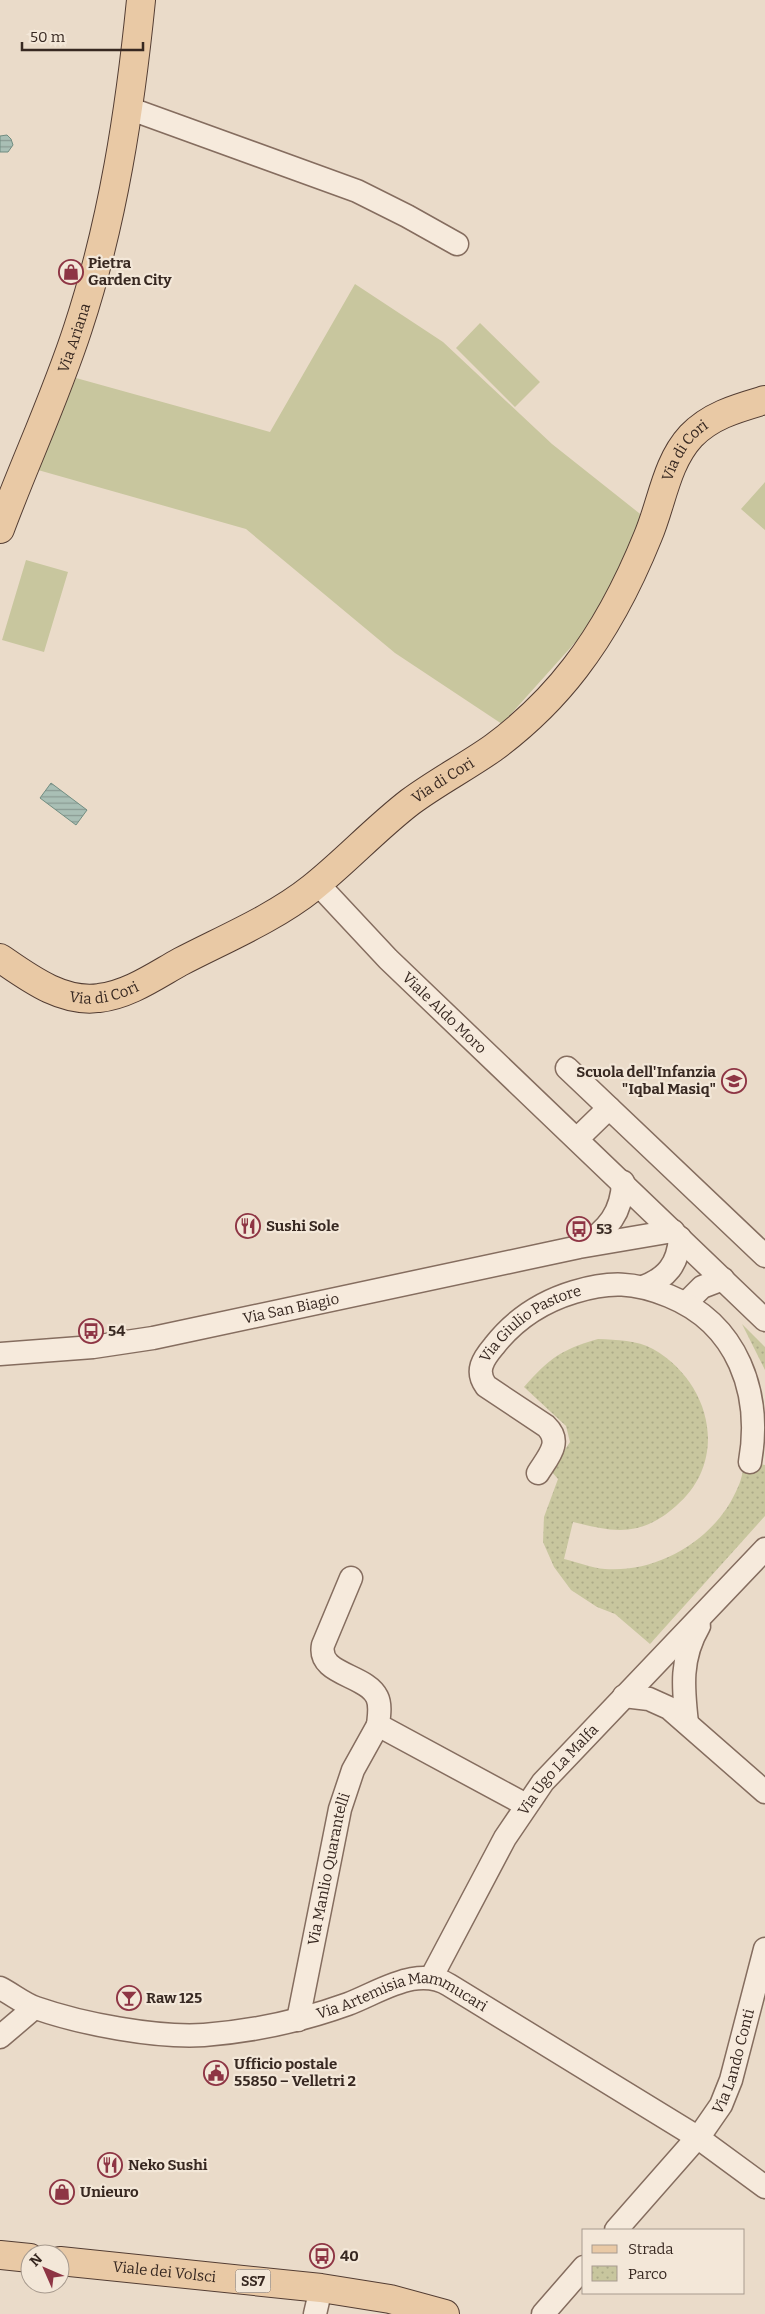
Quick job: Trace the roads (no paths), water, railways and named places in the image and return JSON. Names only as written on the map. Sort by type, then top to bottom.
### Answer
[{"type":"main road","name":"Via Ariana","points":[[0,529],[72,346],[84,310],[104,231],[128,108],[141,0]]},
{"type":"main road","name":"Via di Cori","points":[[0,958],[38,983],[61,993],[86,998],[111,996],[140,984],[274,913],[318,883],[391,817],[440,781],[510,735],[552,695],[588,650],[621,595],[651,528],[672,467],[685,443],[697,430],[716,417],[765,400]]},
{"type":"main road","points":[[0,2255],[20,2257]]},
{"type":"main road","name":"Viale dei Volsci","points":[[70,2262],[321,2288],[390,2299],[445,2314]]},
{"type":"street","points":[[128,108],[350,188],[391,207],[457,244]]},
{"type":"street","name":"Viale Aldo Moro","points":[[318,883],[382,954],[623,1182],[765,1320]]},
{"type":"street","points":[[567,1068],[765,1256]]},
{"type":"street","points":[[577,1139],[608,1108]]},
{"type":"street","name":"Via San Biagio","points":[[579,1247],[600,1232],[614,1216],[622,1202],[623,1182]]},
{"type":"street","points":[[643,1287],[660,1279],[671,1269],[678,1255],[676,1234]]},
{"type":"street","name":"Via San Biagio","points":[[0,1354],[93,1347],[153,1338],[579,1247],[676,1234]]},
{"type":"street","points":[[686,1303],[702,1288],[723,1279]]},
{"type":"street","name":"Via Giulio Pastore","points":[[538,1473],[554,1448],[553,1435],[546,1426],[486,1386],[479,1372],[484,1360],[514,1324],[549,1300],[602,1284],[625,1284],[643,1287],[686,1303],[701,1313],[722,1335],[733,1351],[743,1372],[751,1396],[754,1421],[750,1462]]},
{"type":"street","name":"Via Ugo La Malfa","points":[[430,1978],[498,1850],[526,1805],[554,1768],[765,1549]]},
{"type":"street","name":"Via Ugo La Malfa","points":[[726,1589],[765,1570]]},
{"type":"street","name":"Via Manlio Quarantelli","points":[[298,2020],[340,1809],[353,1770],[378,1725],[378,1698],[362,1682],[329,1665],[322,1654],[324,1641],[352,1578]]},
{"type":"street","points":[[687,1723],[683,1688],[685,1660],[690,1642],[710,1606]]},
{"type":"street","points":[[624,1696],[655,1700],[669,1708],[765,1792]]},
{"type":"street","points":[[378,1725],[526,1805]]},
{"type":"street","name":"Via Lando Conti","points":[[617,2229],[718,2110],[729,2087],[765,1949]]},
{"type":"street","name":"Via Artemisia Mammucari","points":[[0,1988],[34,2008],[123,2028],[186,2035],[248,2030],[298,2020],[410,1980],[430,1978],[449,1984],[697,2137],[765,2187]]},
{"type":"street","points":[[0,2037],[34,2008]]},
{"type":"street","points":[[543,2314],[582,2269]]},
{"type":"street","points":[[315,2314],[321,2288]]},
{"type":"place","name":"Pietra Garden City","points":[[71,272]]},
{"type":"place","name":"Scuola dell'Infanzia \"Iqbal Masiq\"","points":[[734,1081]]},
{"type":"place","name":"Sushi Sole","points":[[248,1226]]},
{"type":"place","name":"53","points":[[579,1229]]},
{"type":"place","name":"54","points":[[91,1331]]},
{"type":"place","name":"Raw 125","points":[[129,1998]]},
{"type":"place","name":"Ufficio postale 55850 – Velletri 2","points":[[216,2073]]},
{"type":"place","name":"Neko Sushi","points":[[110,2165]]},
{"type":"place","name":"Unieuro","points":[[62,2192]]},
{"type":"place","name":"40","points":[[322,2256]]}]
